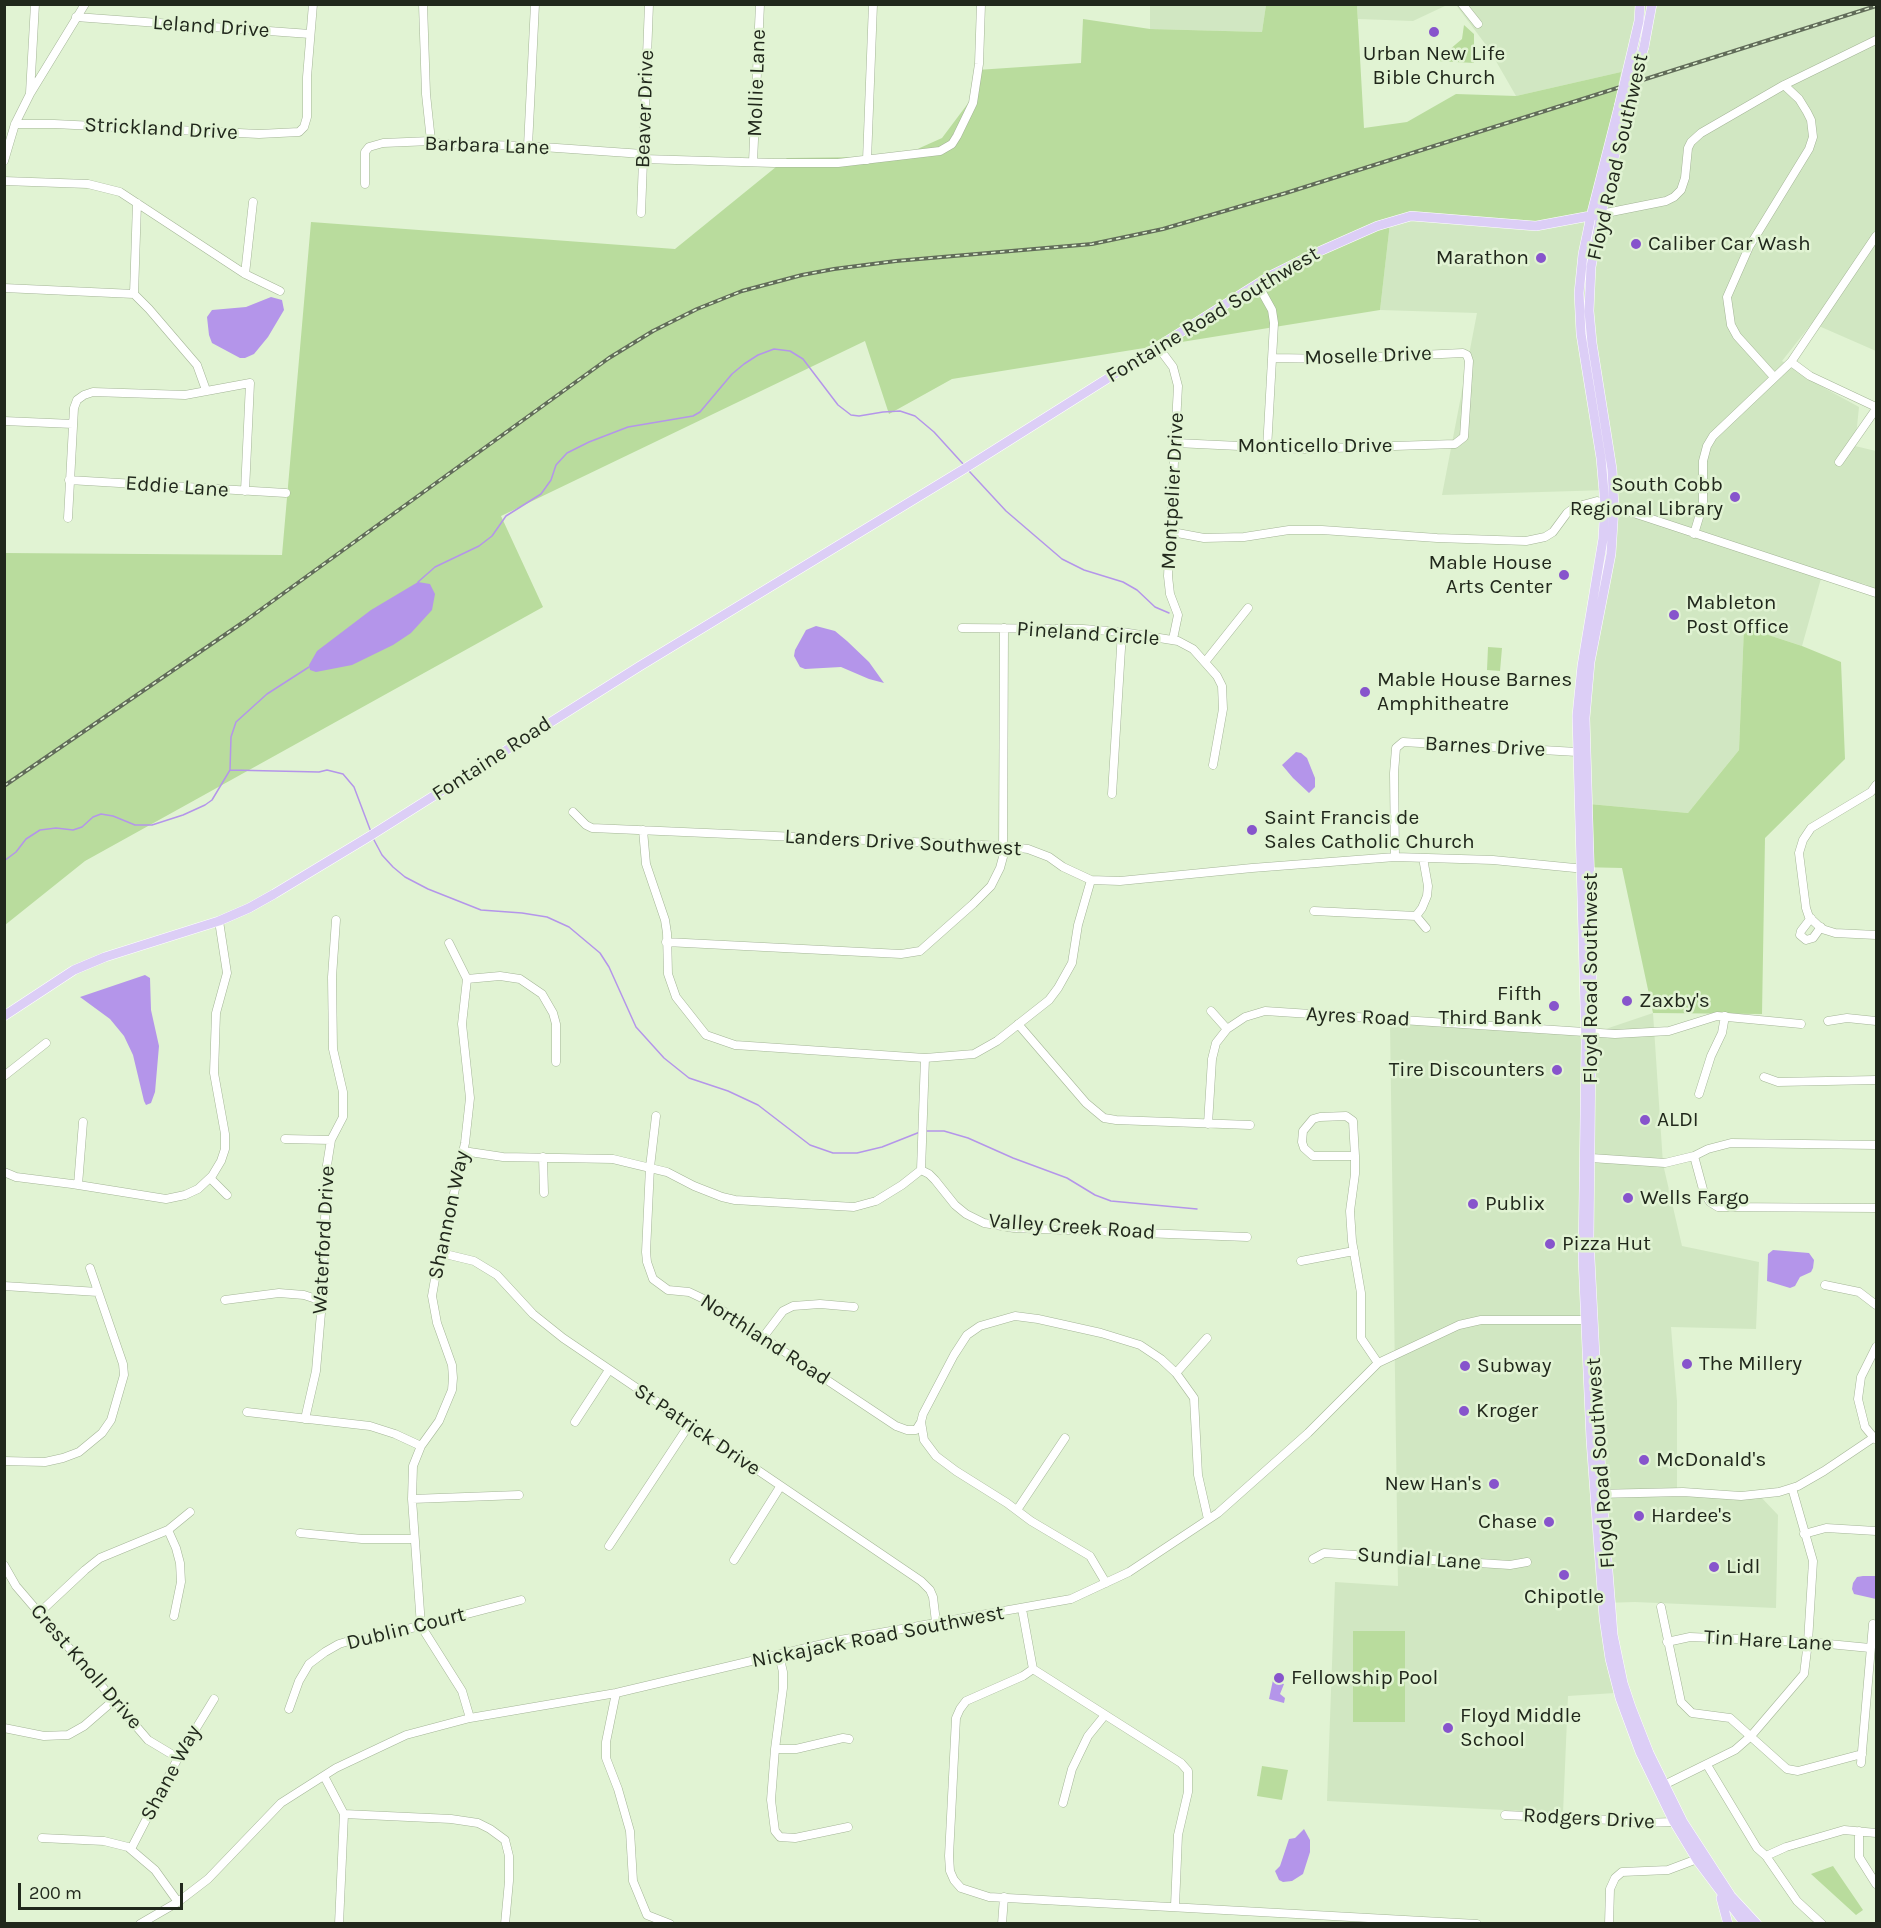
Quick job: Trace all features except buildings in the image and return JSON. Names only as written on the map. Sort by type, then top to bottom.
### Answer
[{"type":"main road","name":"Floyd Road Southwest","points":[[1640,4],[1639,21],[1623,104],[1579,279],[1579,309],[1584,355],[1610,505],[1611,554],[1587,686],[1585,752],[1591,1158],[1589,1320],[1604,1618],[1613,1675],[1632,1732],[1674,1822],[1731,1896],[1756,1923]]},
{"type":"main road","name":"Floyd Road Southwest","points":[[1623,104],[1644,47],[1653,4]]},
{"type":"main road","name":"Fontaine Road Southwest","points":[[964,469],[1270,276],[1318,252],[1398,219],[1422,216],[1536,226],[1596,215]]},
{"type":"main road","name":"Fontaine Road","points":[[4,1016],[55,982],[84,966],[105,957],[219,921],[257,904],[640,666],[964,469]]},
{"type":"main road","name":"Floyd Road Southwest","points":[[1586,868],[1577,752],[1580,684],[1610,505]]},
{"type":"main road","name":"Floyd Road Southwest","points":[[1589,1033],[1582,1258],[1589,1320]]},
{"type":"main road","name":"Floyd Road Southwest","points":[[1598,1494],[1610,1611],[1618,1660],[1631,1707],[1664,1785],[1712,1880],[1745,1923]]},
{"type":"main road","points":[[1712,1880],[1725,1906],[1730,1923]]},
{"type":"street","points":[[30,94],[35,4]]},
{"type":"street","points":[[4,161],[15,124],[30,94],[85,4]]},
{"type":"street","points":[[310,34],[313,4]]},
{"type":"street","points":[[423,4],[426,94],[431,141]]},
{"type":"street","points":[[528,146],[535,4]]},
{"type":"street","name":"Beaver Drive","points":[[641,213],[649,4]]},
{"type":"street","name":"Mollie Lane","points":[[753,162],[760,4]]},
{"type":"street","points":[[867,160],[873,4]]},
{"type":"street","name":"Barbara Lane","points":[[365,184],[364,158],[369,147],[382,143],[431,141],[444,144],[528,146],[643,157],[797,164],[867,160],[940,151],[952,144],[969,114],[976,92],[981,4]]},
{"type":"street","points":[[1461,4],[1478,24]]},
{"type":"street","name":"Leland Drive","points":[[76,17],[310,34]]},
{"type":"street","name":"Strickland Drive","points":[[15,124],[259,134],[299,132],[304,127],[307,117],[310,34]]},
{"type":"street","name":"Fontaine Road Southwest","points":[[1596,215],[1658,203],[1674,196],[1683,185],[1688,148],[1695,138],[1784,85],[1876,40]]},
{"type":"street","points":[[1774,377],[1737,336],[1731,325],[1727,297],[1749,247],[1803,159],[1813,137],[1811,120],[1807,112],[1799,99],[1784,85]]},
{"type":"street","points":[[4,181],[88,184],[120,192],[245,274],[280,291]]},
{"type":"street","points":[[245,274],[253,202]]},
{"type":"street","points":[[137,203],[134,294],[197,365],[206,390]]},
{"type":"street","points":[[1694,534],[1703,504],[1702,461],[1713,436],[1791,362],[1876,236]]},
{"type":"street","points":[[1258,285],[1274,315],[1266,449]]},
{"type":"street","points":[[4,288],[134,294]]},
{"type":"street","name":"Montpelier Drive","points":[[1158,347],[1173,367],[1178,380],[1168,580],[1170,594],[1178,615],[1173,639]]},
{"type":"street","name":"Moselle Drive","points":[[1273,358],[1336,359],[1463,353],[1469,360],[1464,438],[1455,444]]},
{"type":"street","points":[[1791,362],[1828,386],[1876,408],[1839,462]]},
{"type":"street","points":[[68,518],[73,424],[77,400],[93,392],[185,395],[250,383],[245,491]]},
{"type":"street","points":[[4,422],[73,424]]},
{"type":"street","name":"Monticello Drive","points":[[1176,443],[1266,449],[1455,444]]},
{"type":"street","name":"Eddie Lane","points":[[69,480],[286,493]]},
{"type":"street","points":[[1172,532],[1204,538],[1244,537],[1289,530],[1322,530],[1526,541],[1545,537],[1553,532],[1567,513],[1575,507],[1590,502],[1610,505],[1876,593]]},
{"type":"street","points":[[1205,662],[1248,608]]},
{"type":"street","name":"Pineland Circle","points":[[962,628],[1083,629],[1122,632],[1173,639],[1193,649],[1217,676],[1222,686],[1223,709],[1213,765]]},
{"type":"street","points":[[666,942],[901,954],[920,951],[936,939],[991,885],[1000,868],[1003,846],[1004,628]]},
{"type":"street","points":[[1112,795],[1122,632]]},
{"type":"street","name":"Barnes Drive","points":[[1395,857],[1394,773],[1396,748],[1403,742],[1577,752]]},
{"type":"street","points":[[1876,785],[1871,792],[1811,828],[1803,840],[1799,853],[1806,908],[1810,918],[1821,927],[1835,933],[1876,935]]},
{"type":"street","name":"Landers Drive Southwest","points":[[573,812],[592,828],[1028,849],[1049,857],[1063,867],[1091,879],[1120,881],[1395,857],[1493,860],[1586,868]]},
{"type":"street","points":[[643,830],[646,864],[661,906],[667,933],[668,974],[676,997],[706,1035],[735,1045],[925,1058],[974,1054],[997,1041],[1049,1000],[1071,963],[1078,925],[1091,879]]},
{"type":"street","points":[[1416,916],[1427,896],[1428,886],[1423,858]]},
{"type":"street","points":[[1314,911],[1416,916],[1426,928]]},
{"type":"street","points":[[1810,918],[1800,935],[1806,940],[1813,938],[1821,927]]},
{"type":"street","name":"Waterford Drive","points":[[305,1419],[316,1371],[322,1300],[326,1237],[324,1189],[331,1140],[343,1117],[343,1092],[333,1049],[332,977],[336,920]]},
{"type":"street","points":[[4,1172],[16,1177],[166,1199],[198,1189],[210,1178],[221,1161],[225,1149],[225,1134],[214,1073],[216,1013],[227,972],[219,921]]},
{"type":"street","points":[[449,943],[467,979],[500,976],[520,979],[542,994],[553,1013],[556,1024],[556,1062]]},
{"type":"street","name":"Shannon Way","points":[[467,979],[462,1024],[470,1098],[463,1151],[432,1296],[437,1323],[452,1365],[452,1390],[439,1421],[420,1446],[413,1466],[412,1499],[421,1626],[462,1691],[470,1718]]},
{"type":"street","points":[[1208,1124],[1212,1059],[1216,1043],[1227,1029],[1211,1011]]},
{"type":"street","name":"Ayres Road","points":[[1227,1029],[1245,1017],[1265,1011],[1628,1034],[1662,1032],[1717,1016],[1801,1024]]},
{"type":"street","points":[[1699,1094],[1711,1056],[1722,1033],[1725,1016]]},
{"type":"street","points":[[1828,1021],[1847,1018],[1876,1021]]},
{"type":"street","points":[[1018,1024],[1086,1103],[1104,1118],[1250,1125]]},
{"type":"street","points":[[4,1076],[46,1043]]},
{"type":"street","points":[[463,1151],[503,1157],[614,1159],[667,1172],[722,1197],[735,1200],[854,1207],[876,1201],[921,1170],[925,1058]]},
{"type":"street","points":[[1764,1077],[1778,1082],[1876,1080]]},
{"type":"street","name":"Northland Road","points":[[656,1116],[650,1167],[646,1252],[653,1279],[668,1290],[689,1292],[708,1301],[764,1336],[892,1424],[907,1430],[916,1430],[921,1422]]},
{"type":"street","points":[[1355,1156],[1312,1156],[1304,1148],[1302,1131],[1313,1119],[1346,1116],[1353,1121],[1355,1156],[1355,1174],[1350,1211],[1361,1293],[1361,1338],[1378,1363]]},
{"type":"street","points":[[78,1185],[83,1122]]},
{"type":"street","points":[[285,1139],[331,1140]]},
{"type":"street","points":[[1591,1158],[1665,1162],[1694,1156],[1708,1149],[1731,1143],[1876,1145]]},
{"type":"street","points":[[1694,1156],[1704,1193],[1710,1202],[1718,1207],[1876,1208]]},
{"type":"street","points":[[543,1157],[544,1193]]},
{"type":"street","name":"Valley Creek Road","points":[[921,1170],[935,1180],[955,1205],[966,1214],[984,1223],[1014,1228],[1247,1237]]},
{"type":"street","points":[[210,1178],[227,1195]]},
{"type":"street","points":[[1301,1261],[1354,1251]]},
{"type":"street","name":"St Patrick Drive","points":[[441,1253],[474,1261],[497,1275],[533,1314],[609,1370],[921,1581],[930,1590],[933,1598],[936,1622]]},
{"type":"street","points":[[4,1461],[45,1462],[80,1452],[102,1433],[111,1420],[124,1375],[123,1364],[90,1268]]},
{"type":"street","points":[[1825,1285],[1859,1292],[1876,1305]]},
{"type":"street","points":[[4,1286],[98,1292]]},
{"type":"street","points":[[225,1300],[279,1293],[304,1295],[322,1300]]},
{"type":"street","points":[[764,1336],[783,1311],[793,1306],[820,1304],[854,1307]]},
{"type":"street","points":[[1106,1583],[1089,1556],[1031,1521],[936,1455],[924,1440],[921,1422],[923,1414],[967,1335],[980,1326],[1015,1316],[1038,1318],[1140,1345],[1161,1359],[1176,1373],[1194,1398],[1198,1475],[1208,1519]]},
{"type":"street","name":"Nickajack Road Southwest","points":[[140,1923],[178,1902],[208,1879],[280,1803],[336,1768],[406,1735],[470,1718],[616,1693],[840,1640],[1071,1599],[1129,1572],[1168,1548],[1233,1501],[1284,1455],[1378,1363],[1459,1325],[1481,1320],[1589,1320]]},
{"type":"street","points":[[1176,1373],[1207,1338]]},
{"type":"street","points":[[1598,1494],[1683,1492],[1741,1496],[1765,1495],[1792,1488],[1875,1439],[1861,1416],[1858,1388],[1869,1358],[1876,1347]]},
{"type":"street","points":[[575,1422],[609,1370]]},
{"type":"street","points":[[247,1412],[370,1426],[401,1436],[420,1446]]},
{"type":"street","points":[[609,1546],[689,1425]]},
{"type":"street","points":[[1017,1510],[1065,1438]]},
{"type":"street","points":[[734,1560],[780,1487]]},
{"type":"street","points":[[1664,1785],[1735,1750],[1751,1736],[1804,1674],[1813,1561],[1792,1488]]},
{"type":"street","points":[[412,1499],[519,1496]]},
{"type":"street","points":[[39,1613],[100,1558],[168,1530],[190,1512]]},
{"type":"street","points":[[1804,1534],[1826,1528],[1876,1531]]},
{"type":"street","points":[[168,1530],[180,1563],[180,1582],[174,1616]]},
{"type":"street","points":[[300,1533],[362,1539],[414,1539]]},
{"type":"street","name":"Sundial Lane","points":[[1313,1559],[1324,1553],[1510,1565],[1527,1562]]},
{"type":"street","name":"Crest Knoll Drive","points":[[4,1565],[16,1586],[148,1740],[178,1758]]},
{"type":"street","name":"Dublin Court","points":[[289,1709],[299,1681],[309,1664],[325,1652],[349,1641],[421,1626],[521,1600]]},
{"type":"street","points":[[1661,1607],[1681,1702],[1692,1713],[1730,1718],[1787,1769],[1798,1771],[1862,1754]]},
{"type":"street","points":[[1022,1609],[1033,1669],[1181,1763],[1188,1771],[1188,1792],[1178,1835],[1175,1906]]},
{"type":"street","points":[[1862,1763],[1873,1624]]},
{"type":"street","name":"Tin Hare Lane","points":[[1667,1642],[1690,1637],[1808,1642],[1870,1648]]},
{"type":"street","points":[[779,1655],[783,1672],[783,1688],[771,1800],[776,1831],[780,1837],[795,1839],[848,1827]]},
{"type":"street","points":[[1033,1669],[1023,1676],[966,1701],[956,1718],[949,1839],[950,1871],[961,1888],[989,1897],[1477,1923]]},
{"type":"street","points":[[616,1693],[606,1742],[606,1758],[630,1831],[633,1881],[647,1915],[670,1923]]},
{"type":"street","name":"Shane Way","points":[[131,1849],[178,1758],[214,1699]]},
{"type":"street","points":[[4,1728],[44,1736],[68,1735],[84,1726],[114,1700]]},
{"type":"street","points":[[1063,1803],[1072,1769],[1088,1736],[1106,1715]]},
{"type":"street","points":[[775,1749],[796,1749],[843,1738],[849,1739]]},
{"type":"street","points":[[1707,1765],[1758,1848],[1797,1901],[1822,1923]]},
{"type":"street","points":[[324,1776],[344,1814],[339,1923]]},
{"type":"street","points":[[344,1814],[451,1819],[478,1823],[490,1829],[505,1840],[508,1856],[505,1923]]},
{"type":"street","name":"Rodgers Drive","points":[[1504,1815],[1642,1823],[1674,1822]]},
{"type":"street","points":[[1766,1856],[1786,1847],[1843,1831],[1876,1833]]},
{"type":"street","points":[[1859,1832],[1858,1857],[1876,1884]]},
{"type":"street","points":[[42,1838],[104,1840],[131,1849],[154,1870],[178,1902]]},
{"type":"street","points":[[1609,1923],[1610,1889],[1615,1878],[1622,1872],[1668,1870],[1701,1858]]},
{"type":"street","points":[[1730,1923],[1731,1896]]},
{"type":"street","points":[[1002,1923],[1004,1898]]},
{"type":"street","points":[[643,1923],[647,1915]]},
{"type":"shaded area","points":[[1150,5],[1266,5],[1262,32],[1150,29]]},
{"type":"shaded area","points":[[1357,5],[1447,5],[1413,21],[1358,19]]},
{"type":"shaded area","points":[[1456,5],[1876,5],[1876,351],[1812,323],[1782,361],[1859,407],[1855,446],[1876,451],[1876,590],[1865,584],[1822,575],[1802,646],[1744,627],[1739,750],[1688,813],[1578,803],[1608,490],[1442,495],[1477,313],[1380,310],[1390,223],[1621,72],[1516,96],[1489,49]]},
{"type":"shaded area","points":[[271,297],[282,300],[284,310],[268,337],[254,354],[240,358],[212,343],[207,317],[212,310],[246,307]]},
{"type":"shaded area","points":[[418,582],[430,584],[435,594],[432,610],[411,633],[393,645],[352,665],[316,672],[310,670],[309,665],[317,651],[371,610]]},
{"type":"shaded area","points":[[816,626],[835,631],[847,641],[869,662],[884,683],[841,667],[805,669],[800,667],[794,656],[795,650],[806,630]]},
{"type":"shaded area","points":[[1296,752],[1307,758],[1315,778],[1315,787],[1309,793],[1282,765]]},
{"type":"shaded area","points":[[145,975],[150,978],[151,1010],[159,1046],[155,1092],[151,1103],[146,1105],[133,1055],[124,1036],[110,1019],[80,997]]},
{"type":"shaded area","points":[[1653,1013],[1663,1164],[1682,1246],[1759,1262],[1756,1329],[1671,1327],[1677,1401],[1677,1489],[1759,1495],[1778,1515],[1776,1608],[1635,1602],[1603,1603],[1615,1693],[1568,1696],[1563,1813],[1327,1801],[1335,1582],[1398,1586],[1390,1023],[1585,1036]]},
{"type":"shaded area","points":[[1773,1250],[1809,1253],[1814,1260],[1811,1272],[1800,1277],[1795,1286],[1790,1288],[1767,1281],[1768,1254]]},
{"type":"shaded area","points":[[1876,1576],[1876,1599],[1854,1594],[1853,1583],[1857,1577]]},
{"type":"shaded area","points":[[1273,1680],[1284,1684],[1280,1694],[1285,1698],[1284,1703],[1269,1699]]},
{"type":"shaded area","points":[[1304,1829],[1310,1840],[1310,1852],[1303,1874],[1292,1881],[1283,1882],[1279,1880],[1275,1871],[1280,1866],[1289,1839],[1295,1838]]},
{"type":"green space","points":[[1266,5],[1357,5],[1364,128],[1407,122],[1456,94],[1516,96],[1621,72],[1592,215],[1570,222],[1480,222],[1430,217],[1390,223],[1380,310],[952,379],[889,414],[865,341],[501,516],[543,607],[85,861],[5,925],[5,553],[282,555],[311,222],[675,249],[787,158],[866,157],[913,151],[942,138],[969,102],[977,70],[1081,63],[1083,19],[1150,29],[1262,32]]},
{"type":"green space","points":[[1464,25],[1474,34],[1474,63],[1436,61],[1462,39]]},
{"type":"green space","points":[[1744,627],[1802,646],[1841,662],[1845,759],[1765,838],[1762,1014],[1653,1013],[1622,868],[1579,867],[1578,803],[1688,813],[1739,750]]},
{"type":"green space","points":[[1488,647],[1502,648],[1500,671],[1487,670]]},
{"type":"green space","points":[[1353,1631],[1405,1631],[1405,1722],[1353,1722]]},
{"type":"green space","points":[[1262,1766],[1288,1770],[1282,1800],[1257,1796]]},
{"type":"green space","points":[[1833,1866],[1863,1910],[1856,1915],[1811,1874]]},
{"type":"waterway","points":[[418,582],[435,567],[479,546],[492,536],[506,516],[541,494],[551,480],[556,465],[567,453],[628,427],[693,416],[700,412],[732,374],[744,364],[774,349],[790,351],[803,359],[838,405],[851,415],[900,411],[915,416],[934,432],[964,465]]},
{"type":"waterway","points":[[969,471],[1006,511],[1062,559],[1084,570],[1123,582],[1137,590],[1155,607],[1169,613]]},
{"type":"waterway","points":[[4,861],[16,852],[26,839],[40,830],[56,828],[73,830],[82,827],[93,817],[101,814],[135,825],[152,825],[205,805],[212,800],[230,770],[231,737],[236,722],[267,694],[309,667]]},
{"type":"waterway","points":[[230,770],[319,772],[327,770],[343,774],[354,787],[371,832]]},
{"type":"waterway","points":[[374,840],[382,855],[393,867],[405,877],[428,889],[481,910],[547,917],[569,927],[600,953],[609,967],[636,1027],[664,1058],[689,1078],[728,1091],[758,1105],[810,1145],[833,1153],[857,1153],[882,1147],[920,1132]]},
{"type":"waterway","points":[[925,1131],[944,1131],[968,1138],[1067,1178],[1095,1195],[1111,1201],[1197,1209]]},
{"type":"railway","points":[[4,786],[245,621],[609,358],[653,331],[697,309],[742,291],[834,269],[896,261],[1092,244],[1163,229],[1286,193],[1876,6]]},
{"type":"place","name":"Urban New Life Bible Church","points":[[1434,32]]},
{"type":"place","name":"Caliber Car Wash","points":[[1636,244]]},
{"type":"place","name":"Marathon","points":[[1541,258]]},
{"type":"place","name":"South Cobb Regional Library","points":[[1735,497]]},
{"type":"place","name":"Mable House Arts Center","points":[[1564,575]]},
{"type":"place","name":"Mableton Post Office","points":[[1674,615]]},
{"type":"place","name":"Mable House Barnes Amphitheatre","points":[[1365,692]]},
{"type":"place","name":"Saint Francis de Sales Catholic Church","points":[[1252,830]]},
{"type":"place","name":"Zaxby's","points":[[1627,1001]]},
{"type":"place","name":"Fifth Third Bank","points":[[1554,1006]]},
{"type":"place","name":"Tire Discounters","points":[[1557,1070]]},
{"type":"place","name":"ALDI","points":[[1645,1120]]},
{"type":"place","name":"Wells Fargo","points":[[1628,1198]]},
{"type":"place","name":"Publix","points":[[1473,1204]]},
{"type":"place","name":"Pizza Hut","points":[[1550,1244]]},
{"type":"place","name":"The Millery","points":[[1687,1364]]},
{"type":"place","name":"Subway","points":[[1465,1366]]},
{"type":"place","name":"Kroger","points":[[1464,1411]]},
{"type":"place","name":"McDonald's","points":[[1644,1460]]},
{"type":"place","name":"New Han's","points":[[1494,1484]]},
{"type":"place","name":"Hardee's","points":[[1639,1516]]},
{"type":"place","name":"Chase","points":[[1549,1522]]},
{"type":"place","name":"Lidl","points":[[1714,1567]]},
{"type":"place","name":"Chipotle","points":[[1564,1575]]},
{"type":"place","name":"Fellowship Pool","points":[[1279,1678]]},
{"type":"place","name":"Floyd Middle School","points":[[1448,1728]]}]
